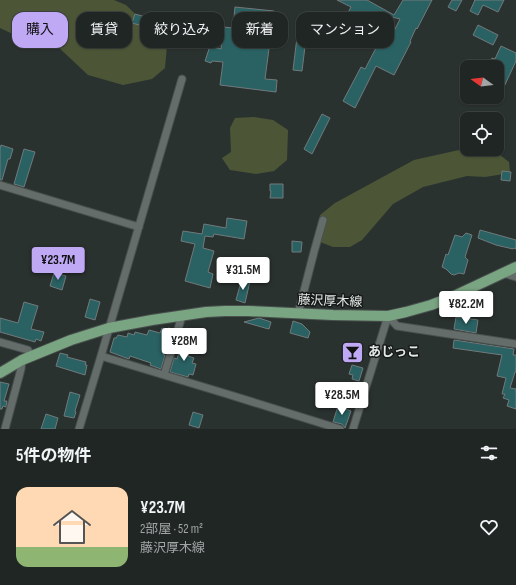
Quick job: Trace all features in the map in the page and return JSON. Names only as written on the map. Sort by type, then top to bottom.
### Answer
[{"type":"main road","name":"藤沢厚木線","points":[[0,373],[26,356],[71,340],[109,328],[152,320],[225,311],[388,316],[431,305],[452,297],[516,267]]},
{"type":"street","points":[[79,429],[182,79]]},
{"type":"street","points":[[0,185],[139,227]]},
{"type":"street","points":[[298,314],[323,220]]},
{"type":"street","points":[[503,273],[516,277]]},
{"type":"street","points":[[164,375],[182,316]]},
{"type":"street","points":[[388,316],[397,326],[516,344]]},
{"type":"street","points":[[353,429],[388,316]]},
{"type":"street","points":[[0,342],[26,356],[4,429]]},
{"type":"street","points":[[101,356],[340,429]]},
{"type":"green space","points":[[0,0],[114,0],[126,5],[140,19],[140,48],[167,48],[165,68],[152,79],[123,85],[88,75],[59,48],[68,48],[68,12],[12,12],[12,34],[0,28]]},
{"type":"green space","points":[[254,117],[273,120],[288,130],[287,160],[274,171],[256,174],[230,170],[222,158],[231,152],[230,128],[235,118]]},
{"type":"green space","points":[[460,150],[460,156],[501,156],[509,162],[510,173],[485,177],[467,176],[423,187],[393,204],[362,240],[350,247],[333,247],[315,240],[320,215],[335,203],[414,160]]},
{"type":"building","points":[[337,0],[367,0],[389,12],[348,12],[351,7]]},
{"type":"building","points":[[403,0],[432,0],[417,29],[416,28],[410,41],[411,42],[394,75],[376,66],[355,108],[343,101],[361,67],[365,69],[376,48],[394,48],[394,31],[400,19],[394,18],[394,15]]},
{"type":"building","points":[[452,0],[462,0],[456,11],[448,7]]},
{"type":"building","points":[[475,0],[504,0],[498,12],[483,5],[478,15],[470,11]]},
{"type":"building","points":[[235,7],[274,11],[274,12],[235,12]]},
{"type":"building","points":[[135,14],[140,15],[140,25],[132,23]]},
{"type":"building","points":[[478,25],[498,35],[493,45],[473,35]]},
{"type":"building","points":[[224,27],[232,28],[232,48],[269,48],[265,79],[277,80],[276,92],[220,85],[223,62],[212,61],[211,63],[205,61],[209,48],[224,48]]},
{"type":"building","points":[[296,45],[296,48],[305,48],[302,71],[293,70]]},
{"type":"building","points":[[501,46],[516,53],[516,61],[504,87],[504,60],[491,60],[492,58],[495,59]]},
{"type":"building","points":[[322,114],[330,118],[312,154],[304,149]]},
{"type":"building","points":[[1,145],[13,149],[10,159],[8,159],[2,180],[0,180],[0,149]]},
{"type":"building","points":[[24,149],[35,152],[24,187],[14,184]]},
{"type":"building","points":[[502,171],[511,172],[510,181],[501,180]]},
{"type":"building","points":[[270,184],[283,184],[283,198],[270,198]]},
{"type":"building","points":[[227,218],[247,221],[244,239],[214,234],[213,237],[205,236],[203,248],[214,251],[208,272],[213,274],[210,288],[185,281],[195,244],[181,241],[183,231],[202,234],[204,224],[226,228]]},
{"type":"building","points":[[480,230],[516,240],[516,249],[496,245],[478,238]]},
{"type":"building","points":[[466,233],[472,235],[465,257],[468,260],[464,274],[459,273],[454,275],[442,267],[455,235],[462,237]]},
{"type":"building","points":[[292,241],[302,242],[301,252],[292,252]]},
{"type":"building","points":[[54,273],[66,276],[62,290],[50,286]]},
{"type":"building","points":[[242,278],[250,281],[245,303],[236,300]]},
{"type":"building","points":[[90,299],[100,302],[95,320],[85,317]]},
{"type":"building","points":[[24,302],[38,306],[31,329],[44,332],[41,341],[36,339],[35,342],[0,332],[0,318],[18,323]]},
{"type":"building","points":[[456,317],[478,320],[476,333],[454,329]]},
{"type":"building","points":[[259,318],[271,322],[269,329],[244,322]]},
{"type":"building","points":[[293,321],[302,324],[310,332],[308,338],[290,333]]},
{"type":"building","points":[[162,328],[167,330],[168,328],[173,329],[163,355],[165,355],[161,369],[150,365],[151,363],[130,356],[129,359],[110,352],[114,338],[118,335],[127,337],[128,333],[134,335],[135,332],[147,335],[149,330],[160,333]]},
{"type":"building","points":[[454,340],[514,349],[513,355],[516,355],[516,372],[510,388],[516,389],[516,409],[507,406],[509,400],[503,398],[505,394],[502,394],[506,378],[497,376],[502,355],[453,348]]},
{"type":"building","points":[[182,343],[191,346],[188,356],[194,358],[192,363],[196,364],[193,375],[189,374],[188,377],[170,372],[174,358],[177,359]]},
{"type":"building","points":[[60,353],[68,355],[67,357],[86,362],[85,365],[87,365],[85,375],[56,366]]},
{"type":"building","points":[[352,365],[363,368],[359,381],[352,379],[353,375],[349,374]]},
{"type":"building","points":[[0,382],[9,384],[4,401],[7,401],[6,407],[3,406],[2,409],[0,409]]},
{"type":"building","points":[[70,392],[80,395],[74,418],[64,416]]},
{"type":"building","points":[[338,406],[351,411],[345,428],[342,424],[333,422]]},
{"type":"building","points":[[193,412],[203,415],[199,428],[189,425]]},
{"type":"building","points":[[46,414],[58,418],[55,429],[41,429]]},
{"type":"place","name":"あじっこ","points":[[352,352]]}]
